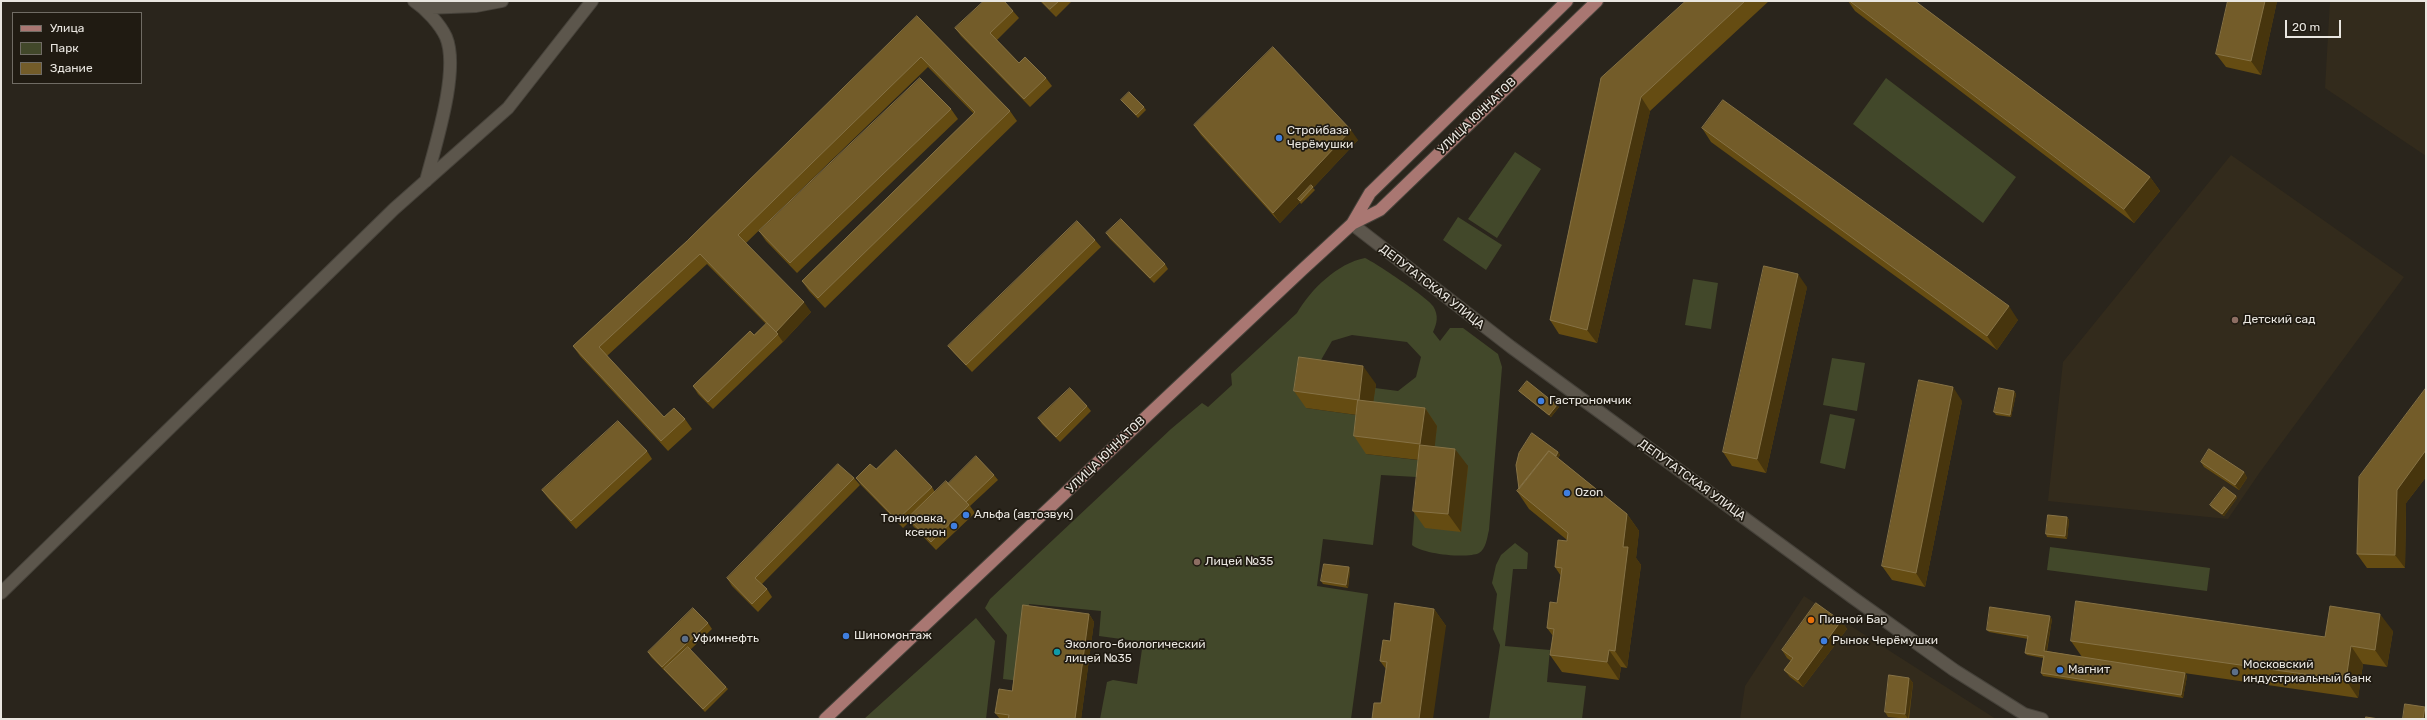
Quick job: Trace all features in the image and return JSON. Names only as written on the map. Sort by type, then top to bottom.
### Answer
[{"type":"main road","name":"УЛИЦА ЮННАТОВ","points":[[1352,224],[1370,193],[1567,1]]},
{"type":"main road","name":"УЛИЦА ЮННАТОВ","points":[[825,719],[1238,328],[1352,224],[1380,210],[1597,1]]},
{"type":"street","points":[[414,1],[425,8],[446,38],[450,66],[443,117],[426,181]]},
{"type":"street","points":[[425,8],[476,6],[502,1]]},
{"type":"street","points":[[1,593],[377,225],[508,108],[592,1]]},
{"type":"street","name":"ДЕПУТАТСКАЯ УЛИЦА","points":[[1352,224],[1475,320],[1954,670],[2024,714],[2042,719]]},
{"type":"shaded area","points":[[2330,1],[2426,1],[2426,156],[2325,88]]},
{"type":"shaded area","name":"Детский сад","points":[[2231,155],[2404,277],[2260,472],[2228,519],[2048,501],[2063,362]]},
{"type":"shaded area","name":"Рынок Черёмушки","points":[[1804,596],[1996,719],[1740,719],[1745,686]]},
{"type":"green space","points":[[1886,78],[2016,177],[1983,223],[1853,124]]},
{"type":"green space","points":[[1515,152],[1541,169],[1497,238],[1468,219]]},
{"type":"green space","points":[[1458,217],[1502,245],[1486,270],[1443,240]]},
{"type":"green space","points":[[1365,258],[1371,261],[1429,302],[1433,306],[1437,316],[1433,332],[1440,341],[1450,328],[1463,328],[1498,354],[1502,367],[1489,530],[1486,543],[1479,553],[1465,556],[1445,555],[1425,551],[1412,545],[1417,477],[1381,475],[1373,545],[1323,539],[1317,586],[1368,594],[1351,719],[1100,719],[1107,682],[1113,680],[1137,684],[1143,642],[1099,636],[1101,611],[1029,604],[1020,681],[1003,679],[1007,635],[985,608],[990,599],[1171,429],[1202,403],[1208,407],[1232,385],[1231,374],[1297,313],[1318,286],[1335,271],[1355,261]],"holes":[[[1352,335],[1407,342],[1421,357],[1416,377],[1398,391],[1375,388],[1371,415],[1468,466],[1366,454],[1371,417],[1306,408],[1321,360],[1332,341]]]},
{"type":"green space","points":[[1693,279],[1718,283],[1711,329],[1685,325]]},
{"type":"green space","points":[[1832,358],[1865,363],[1857,411],[1823,405]]},
{"type":"green space","points":[[1830,414],[1855,419],[1845,469],[1820,463]]},
{"type":"green space","points":[[1515,543],[1528,553],[1527,569],[1513,569],[1505,646],[1550,650],[1547,682],[1586,686],[1582,719],[1489,719],[1500,645],[1493,629],[1497,594],[1492,583],[1496,565],[1501,555]]},
{"type":"green space","points":[[2050,547],[2210,568],[2207,591],[2047,570]]},
{"type":"green space","points":[[976,618],[995,641],[986,719],[864,719]]},
{"type":"building","points":[[984,1],[1004,1],[1013,11],[990,33],[1019,63],[1025,57],[1046,78],[1024,99],[955,28]]},
{"type":"building","points":[[1042,1],[1059,1],[1050,9]]},
{"type":"building","points":[[1686,1],[1745,1],[1641,97],[1587,330],[1550,320],[1601,78]]},
{"type":"building","points":[[1850,1],[1915,1],[2150,177],[2124,209]]},
{"type":"building","points":[[2228,1],[2265,1],[2251,61],[2216,54]]},
{"type":"building","points":[[917,16],[1010,111],[818,298],[802,281],[975,112],[921,57],[738,235],[804,302],[776,332],[700,254],[599,347],[664,417],[674,408],[685,419],[661,441],[573,346],[687,241]]},
{"type":"building","name":"Стройбаза Черёмушки","points":[[1273,47],[1351,130],[1273,213],[1194,125]]},
{"type":"building","points":[[920,78],[951,109],[790,263],[759,231]]},
{"type":"building","points":[[1129,92],[1144,107],[1136,115],[1121,100]]},
{"type":"building","points":[[1723,100],[2009,306],[1987,336],[1702,128]]},
{"type":"building","points":[[1311,185],[1313,187],[1300,201],[1298,199]]},
{"type":"building","points":[[1121,219],[1165,264],[1150,278],[1106,233]]},
{"type":"building","points":[[1077,221],[1095,240],[966,365],[948,346]]},
{"type":"building","points":[[1764,266],[1798,274],[1757,459],[1723,452]]},
{"type":"building","points":[[767,323],[778,334],[708,402],[693,386],[750,331],[754,335]]},
{"type":"building","points":[[1299,357],[1363,366],[1359,400],[1294,391]]},
{"type":"building","points":[[1919,380],[1953,387],[1916,573],[1882,566]]},
{"type":"building","name":"Гастрономчик","points":[[1527,381],[1557,405],[1549,415],[1519,391]]},
{"type":"building","points":[[1070,388],[1087,406],[1056,437],[1038,418]]},
{"type":"building","points":[[1999,388],[2014,391],[2010,415],[1994,412]]},
{"type":"building","points":[[2426,388],[2426,450],[2397,490],[2395,555],[2357,554],[2359,477]]},
{"type":"building","points":[[1358,400],[1425,408],[1420,444],[1354,436]]},
{"type":"building","points":[[618,421],[647,451],[571,521],[542,490]]},
{"type":"building","points":[[1532,433],[1558,452],[1556,456],[1549,451],[1519,489],[1516,465],[1519,453]]},
{"type":"building","points":[[1420,445],[1455,449],[1448,514],[1413,511]]},
{"type":"building","points":[[2209,449],[2244,472],[2235,485],[2201,462]]},
{"type":"building","points":[[896,450],[932,487],[897,520],[856,478],[870,464],[876,469]]},
{"type":"building","points":[[1549,451],[1627,514],[1623,547],[1628,547],[1615,651],[1609,650],[1607,662],[1550,655],[1554,629],[1547,628],[1550,602],[1557,603],[1562,568],[1555,567],[1558,540],[1567,541],[1568,533],[1517,491]]},
{"type":"building","points":[[976,456],[994,475],[966,502],[948,484]]},
{"type":"building","points":[[838,464],[854,478],[755,578],[767,589],[752,604],[727,578]]},
{"type":"building","points":[[946,481],[969,505],[931,542],[908,518]]},
{"type":"building","points":[[2224,487],[2236,496],[2222,514],[2210,505]]},
{"type":"building","points":[[2048,515],[2067,517],[2065,536],[2046,534]]},
{"type":"building","points":[[1324,564],[1349,567],[1346,585],[1321,581]]},
{"type":"building","points":[[2076,601],[2325,637],[2330,606],[2380,614],[2375,650],[2351,646],[2346,680],[2071,641]]},
{"type":"building","points":[[1395,603],[1434,609],[1419,719],[1372,719],[1374,703],[1381,703],[1387,662],[1380,661],[1383,640],[1390,641]]},
{"type":"building","points":[[1816,603],[1841,621],[1798,680],[1784,670],[1793,658],[1782,650]]},
{"type":"building","name":"Эколого-биологический лицей №35","points":[[1023,605],[1089,614],[1075,719],[1008,719],[1009,715],[995,713],[999,689],[1012,691]]},
{"type":"building","points":[[1990,607],[2050,616],[2044,651],[2185,673],[2181,695],[2041,673],[2044,656],[2025,653],[2028,636],[1987,630]]},
{"type":"building","name":"Уфимнефть","points":[[693,608],[708,623],[662,667],[648,652]]},
{"type":"building","points":[[688,647],[726,687],[703,709],[664,669]]},
{"type":"building","points":[[1889,675],[1909,678],[1905,714],[1885,712]]},
{"type":"building","points":[[2405,704],[2425,707],[2423,719],[2403,719]]},
{"type":"building","points":[[2366,717],[2379,719],[2366,719]]},
{"type":"place","name":"Стройбаза Черёмушки","points":[[1279,138]]},
{"type":"place","name":"Детский сад","points":[[2235,320]]},
{"type":"place","name":"Гастрономчик","points":[[1541,401]]},
{"type":"place","name":"Ozon","points":[[1567,493]]},
{"type":"place","name":"Альфа (автозвук)","points":[[966,515]]},
{"type":"place","name":"Тонировка, ксенон","points":[[954,526]]},
{"type":"place","name":"Лицей №35","points":[[1197,562]]},
{"type":"place","name":"Пивной Бар","points":[[1811,620]]},
{"type":"place","name":"Шиномонтаж","points":[[846,636]]},
{"type":"place","name":"Уфимнефть","points":[[685,639]]},
{"type":"place","name":"Рынок Черёмушки","points":[[1824,641]]},
{"type":"place","name":"Эколого-биологический лицей №35","points":[[1057,652]]},
{"type":"place","name":"Магнит","points":[[2060,670]]},
{"type":"place","name":"Московский индустриальный банк","points":[[2235,672]]}]
